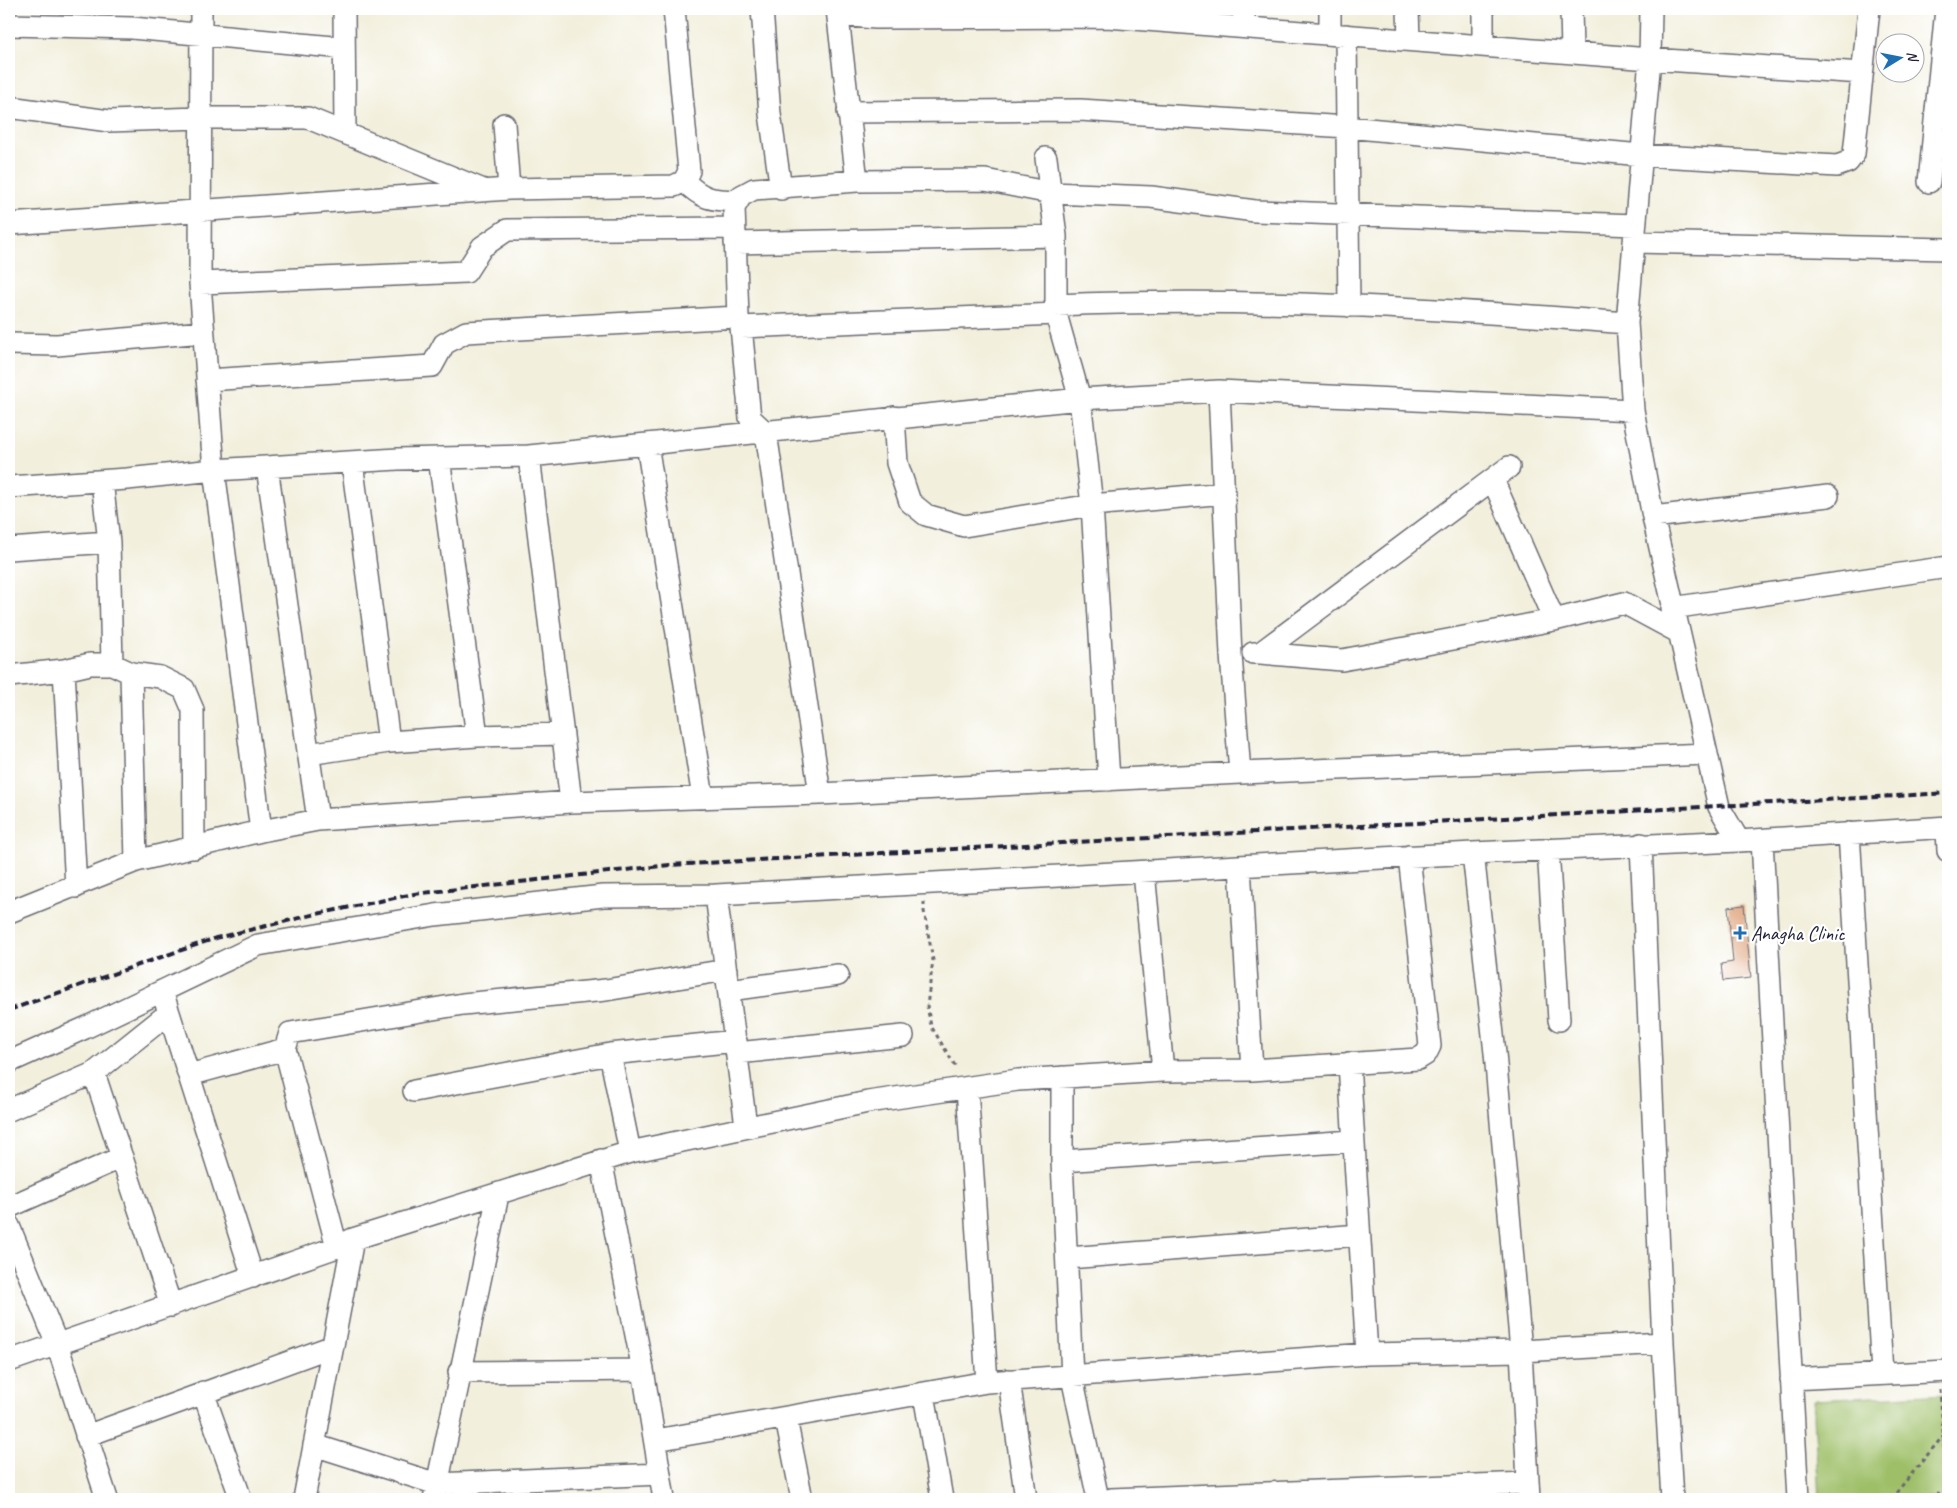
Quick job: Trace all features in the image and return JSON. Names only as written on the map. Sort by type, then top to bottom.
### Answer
[{"type":"street","points":[[201,9],[200,283],[207,380],[214,470],[261,831]]},
{"type":"street","points":[[344,9],[345,134]]},
{"type":"street","points":[[9,224],[509,189],[674,186],[684,181],[689,171],[674,9]]},
{"type":"street","points":[[762,9],[770,114],[781,189]]},
{"type":"street","points":[[1330,9],[1338,35],[1347,127],[1349,306]]},
{"type":"street","points":[[1408,9],[1409,40]]},
{"type":"street","points":[[1483,9],[1483,45]]},
{"type":"street","points":[[1571,9],[1572,52]]},
{"type":"street","points":[[1651,9],[1650,59],[1627,323],[1633,410],[1672,608],[1719,807],[1739,841]]},
{"type":"street","points":[[848,112],[1080,110],[1347,127],[1641,155],[1838,166],[1848,162],[1854,154],[1869,9]]},
{"type":"street","points":[[1929,182],[1946,9]]},
{"type":"street","points":[[857,181],[838,12],[1107,13],[1244,18],[1338,35],[1862,73]]},
{"type":"street","points":[[9,25],[132,28],[344,48]]},
{"type":"street","points":[[9,107],[109,121],[200,118],[308,118],[486,191]]},
{"type":"street","points":[[504,124],[509,189]]},
{"type":"street","points":[[1046,158],[1056,236],[1056,309],[1080,399],[1092,505],[1109,780]]},
{"type":"street","points":[[820,794],[766,433],[750,418],[740,322],[734,208],[741,196],[754,189],[781,189],[857,181],[985,180],[1051,193],[1151,197],[1255,211],[1948,249]]},
{"type":"street","points":[[684,181],[698,195],[717,200],[738,201]]},
{"type":"street","points":[[200,283],[466,272],[482,247],[507,230],[735,236],[1056,236]]},
{"type":"street","points":[[207,380],[432,366],[444,344],[466,332],[1056,309],[1157,300],[1462,310],[1627,323]]},
{"type":"street","points":[[9,344],[57,345],[204,332]]},
{"type":"street","points":[[9,487],[102,481],[214,470],[439,458],[529,456],[766,433],[894,417],[1080,399],[1219,390],[1633,410]]},
{"type":"street","points":[[1219,390],[1231,655],[1240,773]]},
{"type":"street","points":[[894,417],[897,463],[910,502],[926,515],[964,526],[1092,505],[1225,493]]},
{"type":"street","points":[[647,444],[703,798]]},
{"type":"street","points":[[529,456],[571,802]]},
{"type":"street","points":[[439,458],[477,736]]},
{"type":"street","points":[[352,462],[389,742]]},
{"type":"street","points":[[267,467],[318,820]]},
{"type":"street","points":[[1260,653],[1501,474],[1554,620]]},
{"type":"street","points":[[102,481],[122,668],[136,861]]},
{"type":"street","points":[[1653,518],[1828,496]]},
{"type":"street","points":[[9,549],[109,542]]},
{"type":"street","points":[[1672,608],[1948,567]]},
{"type":"street","points":[[1231,655],[1260,653],[1342,660],[1554,620],[1624,603],[1678,632]]},
{"type":"street","points":[[9,676],[64,670],[90,664],[122,668],[160,677],[184,689],[194,710],[194,848]]},
{"type":"street","points":[[64,670],[76,887]]},
{"type":"street","points":[[308,754],[389,742],[477,736],[563,734]]},
{"type":"street","points":[[9,912],[76,887],[136,861],[261,831],[318,820],[571,802],[820,794],[1240,773],[1707,754]]},
{"type":"street","points":[[9,1062],[258,945],[435,915],[593,897],[716,895],[1409,856],[1762,840],[1948,828],[1948,851]]},
{"type":"street","points":[[1849,833],[1882,1373]]},
{"type":"street","points":[[1762,840],[1798,1499]]},
{"type":"street","points":[[1641,844],[1663,1343],[1672,1499]]},
{"type":"street","points":[[1548,849],[1559,1020]]},
{"type":"street","points":[[1111,1499],[1423,1493],[1529,1494],[1521,1351],[1495,1053],[1473,853]]},
{"type":"street","points":[[9,1361],[171,1306],[345,1243],[498,1195],[601,1160],[746,1126],[868,1102],[1018,1080],[1162,1070],[1252,1070],[1418,1059],[1426,1054],[1430,1046],[1409,856]]},
{"type":"street","points":[[1240,866],[1252,1070]]},
{"type":"street","points":[[1144,872],[1162,1070]]},
{"type":"street","points":[[716,895],[746,1126]]},
{"type":"street","points":[[304,1499],[333,1346],[345,1243],[285,1050],[290,1033],[463,1004],[727,980],[838,975]]},
{"type":"street","points":[[162,991],[253,1277]]},
{"type":"street","points":[[9,1110],[94,1073],[169,1013]]},
{"type":"street","points":[[414,1091],[610,1054],[903,1036]]},
{"type":"street","points":[[189,1075],[285,1050]]},
{"type":"street","points":[[610,1054],[630,1152]]},
{"type":"street","points":[[1349,1063],[1352,1141],[1367,1354]]},
{"type":"street","points":[[94,1073],[171,1306]]},
{"type":"street","points":[[1062,1077],[1062,1162],[1068,1258],[1072,1377],[1098,1499]]},
{"type":"street","points":[[967,1088],[987,1382]]},
{"type":"street","points":[[1062,1162],[1352,1141]]},
{"type":"street","points":[[9,1208],[122,1157]]},
{"type":"street","points":[[601,1160],[643,1370],[656,1440],[664,1499]]},
{"type":"street","points":[[435,1491],[498,1195]]},
{"type":"street","points":[[9,1226],[57,1344],[107,1499]]},
{"type":"street","points":[[1068,1258],[1360,1235]]},
{"type":"street","points":[[656,1440],[786,1419],[987,1382],[1367,1354],[1521,1351],[1663,1343]]},
{"type":"street","points":[[86,1436],[333,1346]]},
{"type":"street","points":[[459,1372],[643,1370]]},
{"type":"street","points":[[1791,1379],[1943,1371]]},
{"type":"street","points":[[1010,1380],[1026,1499]]},
{"type":"street","points":[[203,1392],[241,1499]]},
{"type":"street","points":[[924,1394],[942,1499]]},
{"type":"street","points":[[786,1419],[802,1499]]},
{"type":"street","points":[[314,1445],[435,1491],[660,1474]]},
{"type":"path","points":[[926,882],[924,911],[933,960],[927,1006],[931,1026],[954,1062],[967,1088]]},
{"type":"path","points":[[1943,1371],[1943,1436],[1948,1499]]},
{"type":"path","points":[[1943,1436],[1948,1440]]},
{"type":"path","points":[[1891,1499],[1943,1436]]},
{"type":"path","points":[[1896,1499],[1948,1493]]},
{"type":"green space","points":[[1948,1393],[1948,1499],[1819,1499],[1813,1400]]},
{"type":"building","points":[[1744,905],[1751,978],[1723,981],[1721,964],[1733,962],[1728,907]]},
{"type":"railway","points":[[9,1010],[216,938],[312,915],[414,894],[670,865],[1948,793]]},
{"type":"place","name":"Anagha Clinic","points":[[1740,933]]}]
